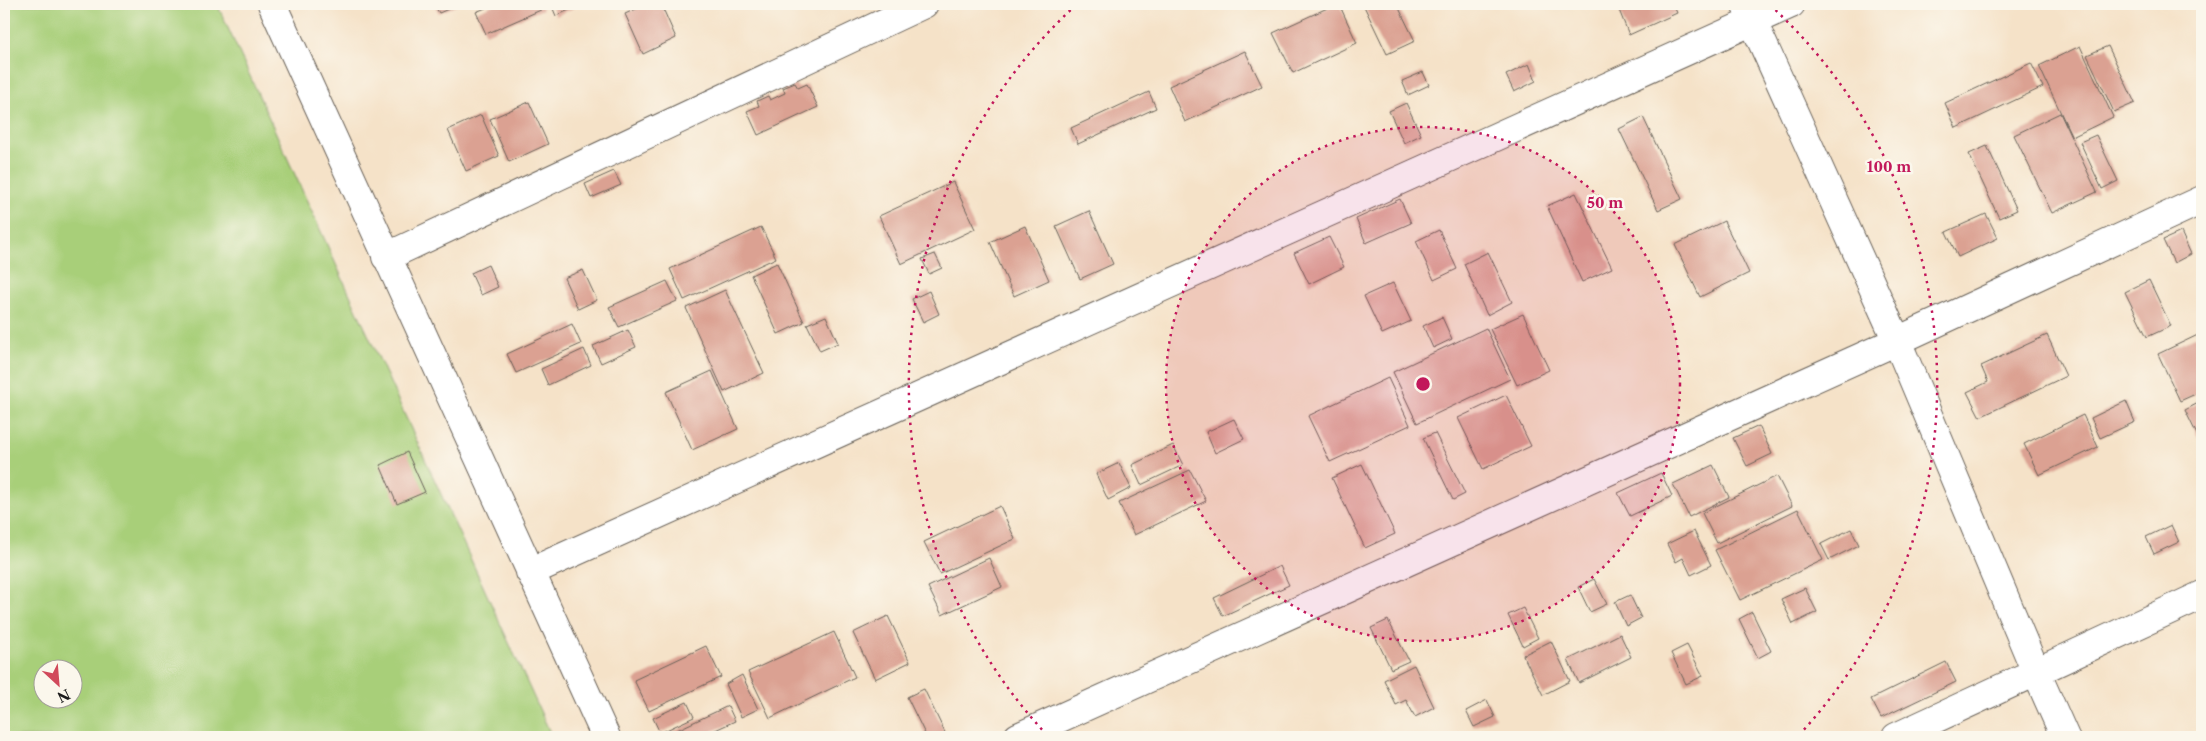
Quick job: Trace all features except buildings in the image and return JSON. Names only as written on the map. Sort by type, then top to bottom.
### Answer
[{"type":"street","points":[[272,4],[606,737]]},
{"type":"street","points":[[386,257],[924,4]]},
{"type":"street","points":[[530,572],[1749,13],[1791,4]]},
{"type":"street","points":[[1749,13],[1897,341],[2065,737]]},
{"type":"street","points":[[1018,737],[1897,341],[2202,200]]},
{"type":"street","points":[[1896,737],[2202,595]]},
{"type":"green space","points":[[4,4],[217,4],[552,737],[4,737]]}]
